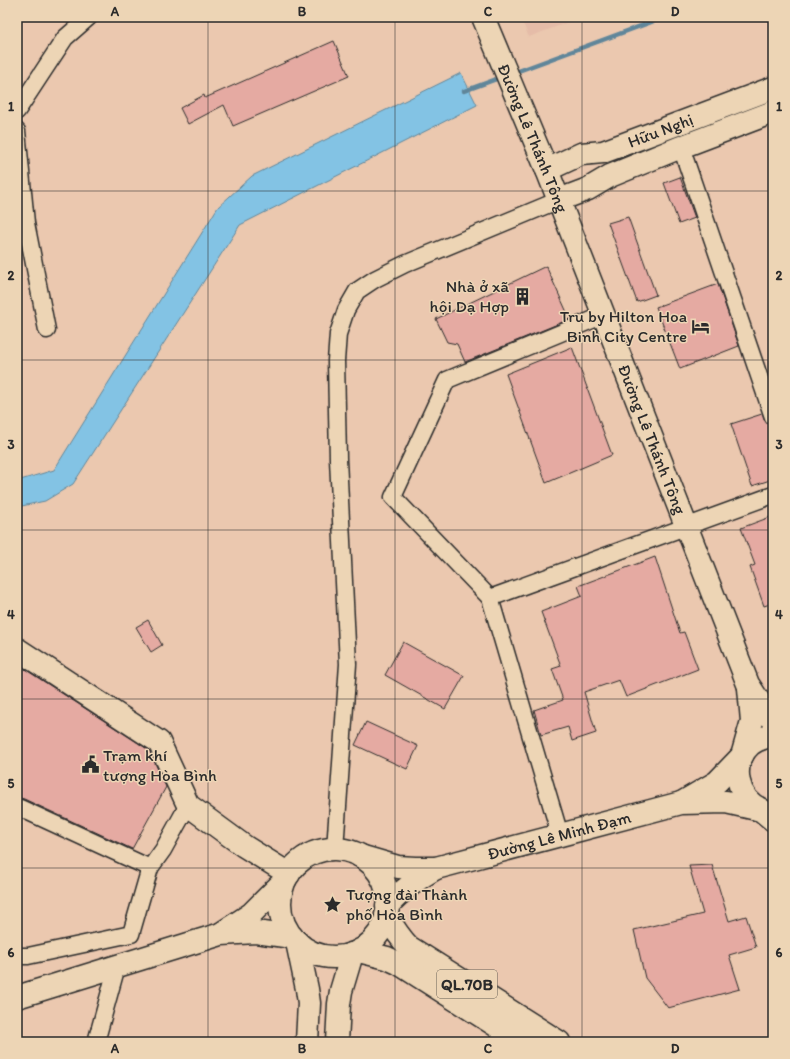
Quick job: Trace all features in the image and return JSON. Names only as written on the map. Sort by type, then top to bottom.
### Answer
[{"type":"main road","name":"Đường Lê Thánh Tông","points":[[483,17],[548,170],[748,684],[768,715],[773,719]]},
{"type":"main road","name":"Hữu Nghị","points":[[548,170],[581,154],[602,152],[773,88]]},
{"type":"main road","name":"Hữu Nghị","points":[[559,200],[588,189],[610,176],[773,112]]},
{"type":"main road","points":[[17,649],[159,742],[188,805],[288,876]]},
{"type":"main road","name":"Đường Lê Thánh Tông","points":[[748,684],[752,721],[738,768],[738,781],[742,793],[750,803],[769,814]]},
{"type":"main road","points":[[681,803],[717,782],[750,746],[761,738],[773,735]]},
{"type":"main road","points":[[681,803],[726,802],[769,814]]},
{"type":"main road","name":"Đường Lê Minh Đạm","points":[[360,856],[384,864],[415,868],[436,868],[681,803]]},
{"type":"main road","points":[[221,934],[251,914],[295,867],[309,856],[326,850],[335,849],[348,851],[360,856],[372,865],[381,878],[386,892],[387,911],[380,930],[365,947],[355,952],[337,957],[322,956],[309,951],[294,939],[284,924],[280,909],[281,894],[288,876]]},
{"type":"main road","name":"Đường Lê Minh Đạm","points":[[387,911],[403,890],[417,879],[436,868]]},
{"type":"main road","name":"QL.70B","points":[[387,911],[394,930],[409,947],[559,1042]]},
{"type":"main road","points":[[17,997],[221,934],[256,932],[294,939]]},
{"type":"main road","points":[[294,939],[307,988],[309,1003],[307,1042]]},
{"type":"main road","points":[[337,1042],[341,991],[355,952]]},
{"type":"main road","name":"QL.70B","points":[[355,952],[387,958],[398,963],[522,1042]]},
{"type":"street","points":[[19,103],[65,38],[90,17]]},
{"type":"street","points":[[17,131],[26,223],[47,330]]},
{"type":"street","points":[[681,147],[773,417]]},
{"type":"street","points":[[335,849],[348,664],[338,459],[336,361],[338,334],[346,310],[357,291],[375,279],[405,264],[559,200]]},
{"type":"street","points":[[560,835],[490,598],[393,497],[447,380],[604,315]]},
{"type":"street","points":[[490,598],[773,494]]},
{"type":"street","points":[[17,956],[28,956],[131,934],[150,868],[163,850],[188,805]]},
{"type":"street","points":[[17,812],[20,808],[150,868]]},
{"type":"street","points":[[96,1042],[116,966]]},
{"type":"shaded area","points":[[520,17],[582,17],[529,37]]},
{"type":"water","points":[[461,73],[477,105],[240,225],[73,484],[45,501],[17,507],[17,481],[54,470],[218,207],[252,176]]},
{"type":"building","points":[[334,41],[349,76],[233,126],[224,105],[188,124],[180,108],[204,95],[205,98]]},
{"type":"building","points":[[680,177],[695,218],[679,224],[664,183]]},
{"type":"building","points":[[628,217],[656,295],[637,302],[608,223]]},
{"type":"building","name":"Nhà ở xã hội Dạ Hợp","points":[[546,266],[570,319],[465,362],[457,344],[447,342],[436,319]]},
{"type":"building","name":"Tru by Hilton Hoa Binh City Centre","points":[[718,284],[739,346],[680,369],[656,307]]},
{"type":"building","points":[[572,347],[612,455],[546,483],[506,374]]},
{"type":"building","points":[[762,414],[764,420],[769,425],[773,438],[773,479],[752,486],[731,424]]},
{"type":"building","points":[[773,516],[773,603],[764,606],[750,567],[755,565],[741,528]]},
{"type":"building","points":[[655,557],[680,633],[684,632],[698,669],[626,697],[619,680],[584,692],[596,733],[572,741],[568,727],[541,735],[534,710],[563,700],[552,669],[561,666],[541,612],[582,596],[578,586]]},
{"type":"building","points":[[148,620],[162,645],[151,652],[136,627]]},
{"type":"building","points":[[403,642],[464,676],[445,709],[385,675]]},
{"type":"building","name":"Trạm khí tượng Hòa Bình","points":[[17,664],[149,750],[166,787],[132,849],[17,797]]},
{"type":"building","points":[[366,722],[418,746],[407,769],[355,745]]},
{"type":"building","points":[[712,865],[729,921],[746,916],[756,947],[729,955],[740,989],[668,1008],[645,978],[634,930],[703,914],[689,866]]},
{"type":"waterway","points":[[513,73],[665,17]]},
{"type":"waterway","points":[[464,91],[502,77]]},
{"type":"place","name":"Nhà ở xã hội Dạ Hợp","points":[[522,296]]},
{"type":"place","name":"Tru by Hilton Hoa Binh City Centre","points":[[700,326]]},
{"type":"place","name":"Trạm khí tượng Hòa Bình","points":[[90,765]]},
{"type":"place","name":"Tượng đài Thành phố Hòa Bình","points":[[333,904]]}]
